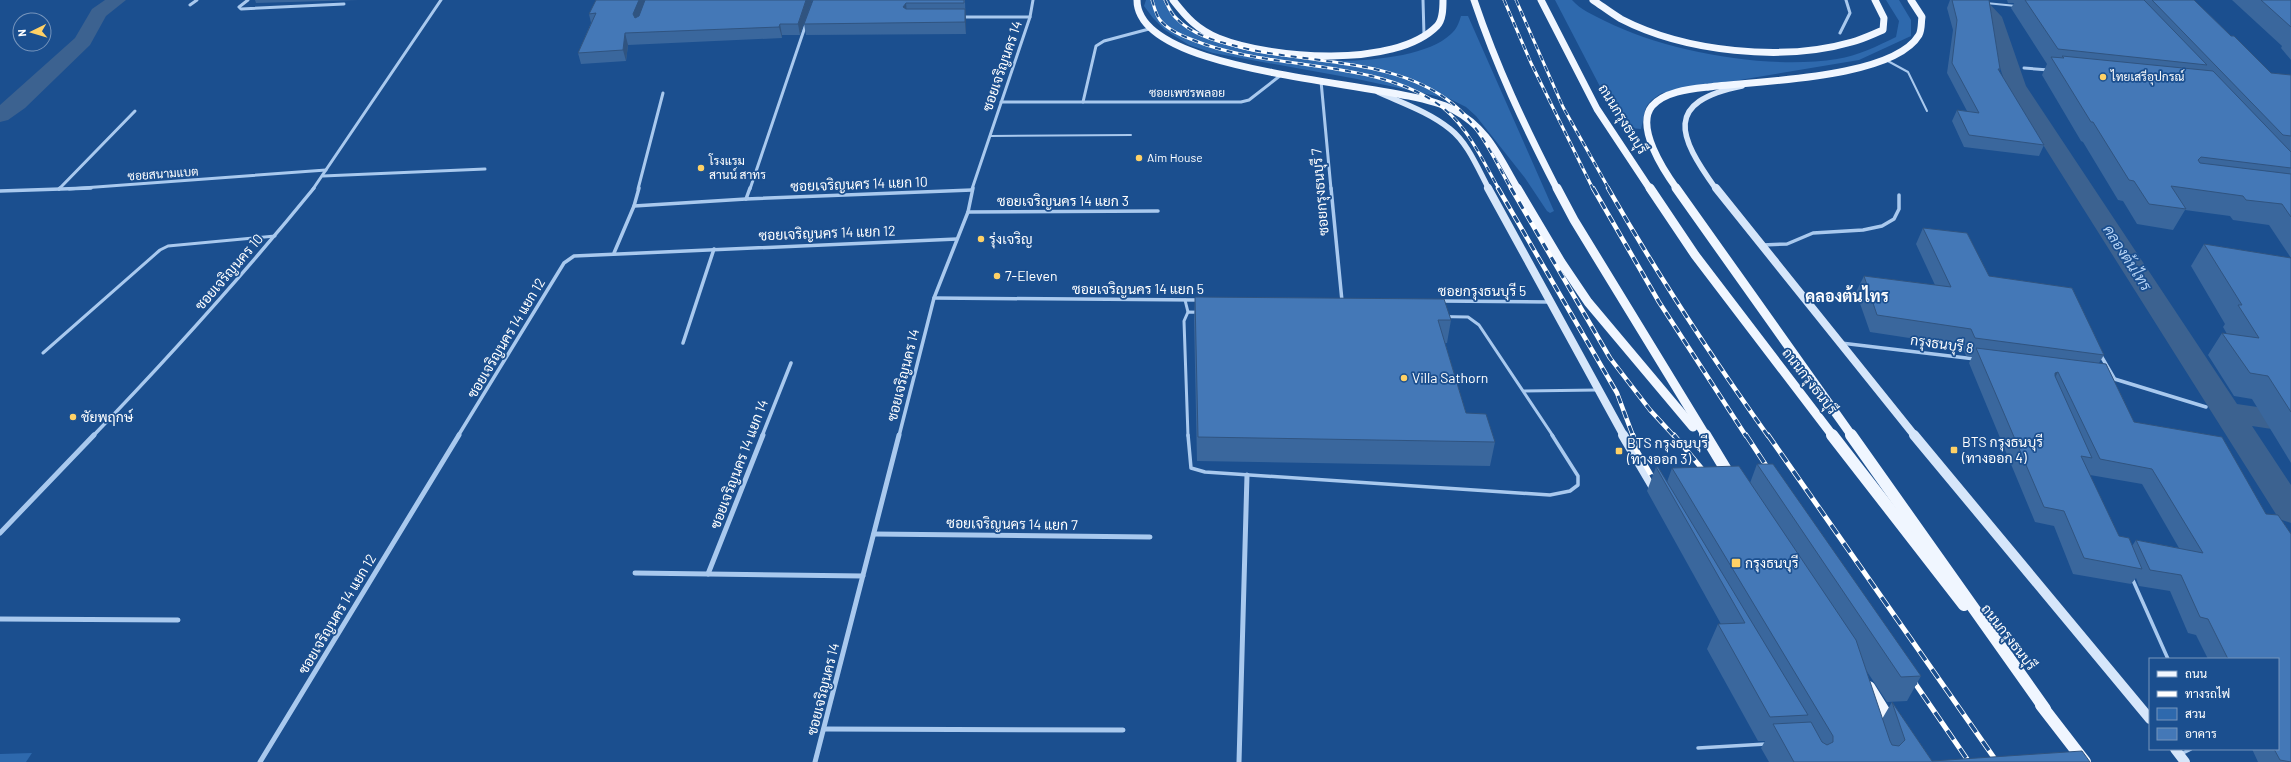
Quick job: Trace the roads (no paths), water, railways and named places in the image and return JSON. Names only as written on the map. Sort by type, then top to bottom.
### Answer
[{"type":"main road","points":[[1137,0],[1137,9],[1150,29],[1180,47],[1207,57],[1282,74],[1377,91],[1450,108],[1461,112],[1482,130],[1561,262],[1588,302],[1713,450]]},
{"type":"main road","points":[[1173,0],[1178,11],[1187,20],[1206,32],[1241,45],[1289,55],[1319,58],[1368,55],[1386,51],[1424,35],[1437,26],[1443,13],[1443,0]]},
{"type":"main road","points":[[1474,0],[1492,53],[1521,120],[1567,206],[1713,450],[1739,489]]},
{"type":"main road","name":"ถนนกรุงธนบุรี","points":[[1541,0],[1568,56],[1597,109],[1695,255],[1769,354],[2085,762]]},
{"type":"main road","points":[[1593,0],[1618,18],[1651,32],[1697,44],[1729,49],[1770,52],[1814,51],[1844,46],[1869,38],[1883,30],[1884,18],[1875,0]]},
{"type":"main road","points":[[1911,0],[1922,17],[1919,34],[1903,52],[1865,67],[1747,85],[1714,93],[1692,107],[1685,117],[1684,130],[1691,148],[1724,199],[1760,245],[1838,343],[2149,718]]},
{"type":"main road","points":[[1784,80],[1729,84],[1666,96],[1652,105],[1647,118],[1649,135],[1673,184],[2045,710]]},
{"type":"main road","points":[[1377,91],[1438,120],[1462,142],[1597,390],[1663,503]]},
{"type":"main road","points":[[1863,703],[1859,679],[1900,736]]},
{"type":"street","points":[[190,5],[197,0]]},
{"type":"street","points":[[248,0],[239,7],[241,9],[344,4]]},
{"type":"street","name":"ซอยเจริญนคร 10","points":[[0,533],[170,356],[275,236],[323,176],[441,0]]},
{"type":"street","name":"ซอยเจริญนคร 14","points":[[815,762],[934,298],[968,212],[972,190],[1030,17],[1033,0]]},
{"type":"street","points":[[1423,0],[1424,35]]},
{"type":"street","points":[[1840,33],[1850,13],[1846,0]]},
{"type":"street","points":[[960,17],[1030,17]]},
{"type":"street","points":[[746,199],[807,23]]},
{"type":"street","points":[[1083,102],[1096,46],[1104,41],[1150,29]]},
{"type":"street","points":[[2024,68],[2055,71]]},
{"type":"street","name":"ซอยเพชรพลอย","points":[[1001,102],[1245,101],[1282,74]]},
{"type":"street","name":"ซอยกรุงธนบุรี 7","points":[[1321,81],[1342,301]]},
{"type":"street","points":[[614,253],[634,206],[662,93]]},
{"type":"street","points":[[59,189],[135,111]]},
{"type":"street","name":"ซอยสนามแบต","points":[[0,191],[59,189],[326,170]]},
{"type":"street","points":[[323,176],[485,170]]},
{"type":"street","name":"ซอยเจริญนคร 14 แยก 10","points":[[634,206],[746,199],[972,190]]},
{"type":"street","points":[[1760,245],[1787,244],[1813,233],[1863,230],[1882,226],[1894,219],[1899,209],[1899,195]]},
{"type":"street","name":"ซอยเจริญนคร 14 แยก 3","points":[[968,212],[1158,211]]},
{"type":"street","name":"ซอยเจริญนคร 14 แยก 12","points":[[260,762],[564,263],[574,256],[614,253],[958,239]]},
{"type":"street","points":[[683,343],[714,249]]},
{"type":"street","name":"ซอยเจริญนคร 14 แยก 5","points":[[934,298],[1201,300]]},
{"type":"street","points":[[1334,301],[1350,301]]},
{"type":"street","name":"ซอยกรุงธนบุรี 5","points":[[1438,301],[1549,302]]},
{"type":"street","name":"กรุงธนบุรี 8","points":[[1838,343],[1982,360]]},
{"type":"street","points":[[2099,352],[2114,378]]},
{"type":"street","name":"ซอยเจริญนคร 14 แยก 14","points":[[708,574],[791,363]]},
{"type":"street","points":[[2106,377],[2114,378],[2206,407]]},
{"type":"street","points":[[1239,762],[1247,475]]},
{"type":"street","name":"ซอยเจริญนคร 14 แยก 7","points":[[874,534],[1150,537]]},
{"type":"street","points":[[635,573],[863,576]]},
{"type":"street","points":[[0,619],[178,620]]},
{"type":"street","points":[[824,729],[1123,730]]},
{"type":"lane","points":[[1984,3],[2022,6]]},
{"type":"lane","points":[[1884,59],[1908,72],[1927,111]]},
{"type":"lane","points":[[990,136],[1131,135]]},
{"type":"lane","points":[[43,353],[160,250],[168,246],[275,236]]},
{"type":"lane","points":[[1185,300],[1188,312],[1184,321],[1190,466],[1206,472],[1550,495],[1570,491],[1578,485],[1578,476],[1524,391],[1479,325],[1465,316],[1188,312]]},
{"type":"lane","points":[[1524,391],[1597,390]]},
{"type":"lane","points":[[2129,572],[2168,658]]},
{"type":"lane","points":[[1698,748],[1768,744]]},
{"type":"lane","points":[[2180,755],[2189,750]]},
{"type":"waterway","points":[[0,115],[17,103],[83,41],[99,13],[117,0]]},
{"type":"waterway","name":"คลองต้นไทร","points":[[1976,0],[1993,17],[2016,86],[2291,511]]},
{"type":"waterway","points":[[2228,412],[2291,422]]},
{"type":"railway","points":[[1152,0],[1157,16],[1163,23],[1175,32],[1193,40],[1222,50],[1253,57],[1349,71],[1379,78],[1408,88],[1435,102],[1446,110],[1464,130],[1472,141],[1499,189]]},
{"type":"railway","points":[[1165,0],[1170,10],[1182,24],[1196,33],[1212,39],[1263,52],[1349,64],[1377,70],[1404,77],[1430,89],[1453,104],[1471,122],[1493,155],[1511,189]]},
{"type":"railway","points":[[1504,0],[1531,63],[1593,189]]},
{"type":"railway","points":[[1516,0],[1563,107],[1609,189]]},
{"type":"railway","points":[[1498,188],[1617,393],[1633,436]]},
{"type":"railway","points":[[1511,188],[1610,358],[1650,410],[1674,436]]},
{"type":"railway","points":[[1593,188],[1659,302],[1746,436]]},
{"type":"railway","points":[[1608,188],[1685,314],[1768,436]]},
{"type":"railway","points":[[1633,435],[1636,449],[1658,487]]},
{"type":"railway","points":[[1674,435],[1708,476]]},
{"type":"railway","points":[[1746,435],[1771,473]]},
{"type":"railway","points":[[1768,435],[1997,762]]},
{"type":"railway","points":[[1910,676],[1969,762]]},
{"type":"place","name":"ไทยเสรีอุปกรณ์","points":[[2103,77]]},
{"type":"place","name":"Aim House","points":[[1139,158]]},
{"type":"place","name":"โรงแรม สานน์ สาทร","points":[[701,168]]},
{"type":"place","name":"รุ่งเจริญ","points":[[981,239]]},
{"type":"place","name":"7-Eleven","points":[[997,276]]},
{"type":"place","name":"Villa Sathorn","points":[[1404,378]]},
{"type":"place","name":"ชัยพฤกษ์","points":[[73,417]]},
{"type":"place","name":"BTS กรุงธนบุรี (ทางออก 4)","points":[[1954,450]]},
{"type":"place","name":"BTS กรุงธนบุรี (ทางออก 3)","points":[[1619,451]]},
{"type":"place","name":"กรุงธนบุรี","points":[[1736,563]]},
{"type":"district","name":"คลองต้นไทร","points":[[1847,296]]}]
